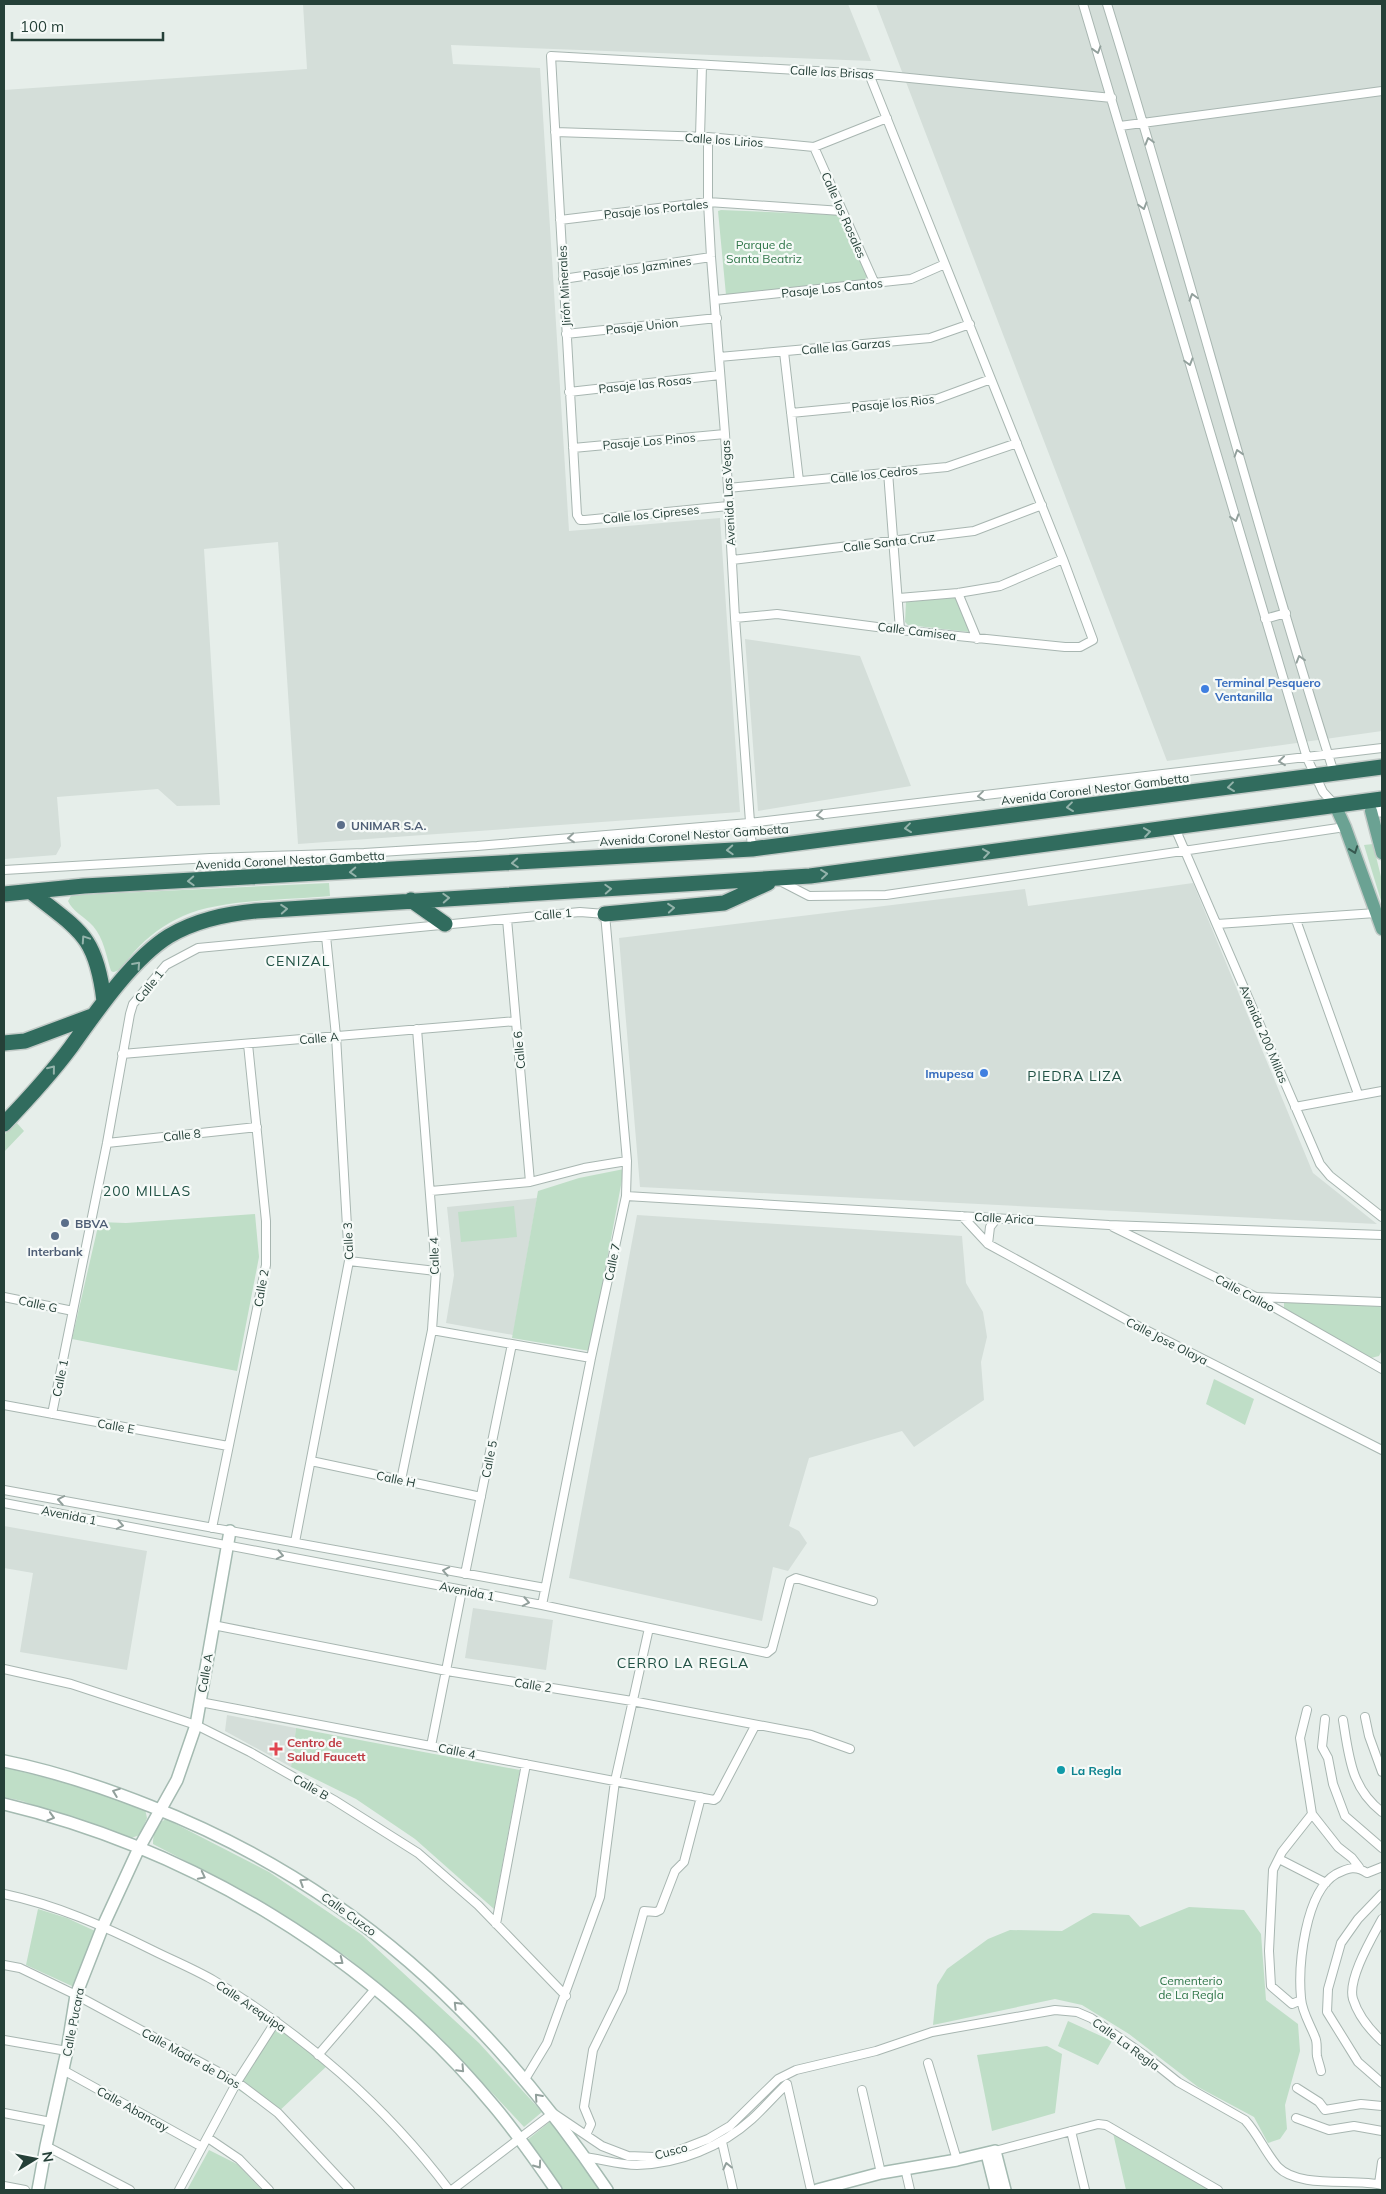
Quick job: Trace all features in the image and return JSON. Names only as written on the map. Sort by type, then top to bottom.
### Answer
[{"type":"highway","name":"Avenida Coronel Nestor Gambetta","points":[[4,894],[84,886],[752,848],[1382,766]]},
{"type":"highway","points":[[4,1124],[70,1048],[104,1001],[148,952],[175,933],[209,918],[256,911],[411,900],[776,879],[843,872],[1382,799]]},
{"type":"highway","points":[[1335,805],[1377,811]]},
{"type":"highway","points":[[605,914],[724,903],[776,879]]},
{"type":"highway","points":[[31,892],[68,919],[88,941],[101,975],[104,1001]]},
{"type":"highway","points":[[411,900],[444,924]]},
{"type":"highway","points":[[4,1043],[25,1041],[92,1016]]},
{"type":"main road","points":[[1335,805],[1345,827],[1382,929]]},
{"type":"main road","points":[[1377,811],[1382,853]]},
{"type":"street","points":[[1083,4],[1307,758],[1322,792],[1335,805]]},
{"type":"street","points":[[1107,4],[1144,123],[1230,427],[1334,773]]},
{"type":"street","name":"Calle las Brisas","points":[[551,56],[869,74],[1112,98]]},
{"type":"street","name":"Jirón Minerales","points":[[551,56],[577,515]]},
{"type":"street","points":[[700,137],[702,65]]},
{"type":"street","points":[[869,74],[1063,559],[1000,586],[958,593],[899,598]]},
{"type":"street","points":[[1120,126],[1382,91]]},
{"type":"street","name":"Calle los Lirios","points":[[555,132],[708,137],[814,147],[887,118]]},
{"type":"street","name":"Avenida Las Vegas","points":[[708,137],[708,202],[711,257],[720,357],[735,618],[752,848]]},
{"type":"street","name":"Calle los Rosales","points":[[814,147],[874,284]]},
{"type":"street","name":"Pasaje los Portales","points":[[560,220],[708,202],[842,211]]},
{"type":"street","name":"Pasaje los Jazmines","points":[[563,279],[711,257]]},
{"type":"street","name":"Pasaje Los Cantos","points":[[715,300],[910,279],[945,264]]},
{"type":"street","name":"Pasaje Union","points":[[566,334],[717,318]]},
{"type":"street","name":"Calle las Garzas","points":[[720,357],[930,338],[970,324]]},
{"type":"street","points":[[784,352],[799,481]]},
{"type":"street","name":"Pasaje las Rosas","points":[[570,392],[720,376]]},
{"type":"street","name":"Pasaje los Rios","points":[[791,413],[937,399],[991,378]]},
{"type":"street","name":"Pasaje Los Pinos","points":[[572,448],[725,434]]},
{"type":"street","name":"Calle los Cedros","points":[[728,488],[947,467],[1017,442]]},
{"type":"street","points":[[888,472],[900,630]]},
{"type":"street","name":"Calle Santa Cruz","points":[[732,560],[974,532],[1042,505]]},
{"type":"street","name":"Calle los Cipreses","points":[[577,515],[580,520],[585,520],[728,506]]},
{"type":"street","name":"Calle Camisea","points":[[735,618],[777,614],[1064,648],[1089,644],[1093,640],[1092,636],[1063,559]]},
{"type":"street","points":[[958,593],[977,638]]},
{"type":"street","points":[[1265,619],[1286,613]]},
{"type":"street","points":[[4,870],[210,858],[364,853],[477,846],[749,823],[1382,748]]},
{"type":"street","points":[[776,879],[809,896],[886,896],[1345,827]]},
{"type":"street","name":"Avenida 200 Millas","points":[[1175,828],[1320,1164],[1330,1176],[1382,1217]]},
{"type":"street","name":"Calle 1","points":[[52,1414],[130,1014],[133,1004],[166,965],[198,948],[580,912],[605,914]]},
{"type":"street","points":[[1217,924],[1376,913]]},
{"type":"street","name":"Calle 7","points":[[542,1605],[591,1358],[626,1196],[627,1161],[605,914]]},
{"type":"street","name":"Calle 6","points":[[507,919],[530,1182]]},
{"type":"street","points":[[1296,920],[1358,1094]]},
{"type":"street","name":"Calle 3","points":[[295,1542],[349,1261],[336,1036],[326,936]]},
{"type":"street","name":"Calle A","points":[[122,1054],[516,1021]]},
{"type":"street","name":"Calle 4","points":[[402,1480],[432,1330],[436,1271],[417,1029]]},
{"type":"street","name":"Calle 2","points":[[212,1528],[266,1265],[266,1221],[248,1044]]},
{"type":"street","points":[[1295,1107],[1382,1091]]},
{"type":"street","name":"Calle 8","points":[[106,1143],[257,1127]]},
{"type":"street","points":[[431,1191],[530,1182],[584,1168],[627,1161]]},
{"type":"street","name":"Calle Arica","points":[[626,1196],[1109,1225],[1382,1235]]},
{"type":"street","name":"Calle Jose Olaya","points":[[962,1216],[988,1244],[1136,1325],[1382,1450]]},
{"type":"street","points":[[988,1244],[990,1227],[998,1218]]},
{"type":"street","name":"Calle Callao","points":[[1109,1225],[1256,1298],[1381,1368],[1382,1359]]},
{"type":"street","points":[[1143,1241],[1146,1226]]},
{"type":"street","points":[[349,1261],[436,1271]]},
{"type":"street","name":"Calle G","points":[[4,1297],[73,1311]]},
{"type":"street","points":[[1256,1298],[1382,1302]]},
{"type":"street","points":[[432,1330],[591,1358]]},
{"type":"street","name":"Calle 5","points":[[465,1574],[512,1344]]},
{"type":"street","name":"Calle E","points":[[4,1405],[228,1446]]},
{"type":"street","name":"Calle H","points":[[311,1461],[481,1497]]},
{"type":"street","name":"Avenida 1","points":[[4,1490],[546,1588]]},
{"type":"street","name":"Avenida 1","points":[[4,1503],[542,1605],[767,1653],[772,1649],[790,1581],[793,1578],[873,1601]]},
{"type":"street","name":"Calle A","points":[[162,1810],[177,1780],[196,1725],[230,1531]]},
{"type":"street","points":[[431,1746],[462,1590]]},
{"type":"street","name":"Calle 2","points":[[213,1625],[447,1671],[632,1701],[755,1726],[811,1735],[850,1749]]},
{"type":"street","points":[[524,2081],[547,2043],[566,1996],[600,1897],[615,1781],[649,1628]]},
{"type":"street","name":"Calle B","points":[[4,1669],[96,1691],[196,1725],[250,1752],[326,1795],[418,1853],[476,1903],[566,1996]]},
{"type":"street","name":"Calle 4","points":[[200,1702],[714,1800],[717,1798],[755,1726]]},
{"type":"street","points":[[1307,1710],[1300,1738],[1312,1814],[1338,1847],[1352,1858],[1359,1867],[1367,1873],[1382,1867]]},
{"type":"street","points":[[1365,1717],[1369,1736],[1382,1772]]},
{"type":"street","points":[[1325,1719],[1322,1747],[1328,1758],[1333,1784],[1345,1816],[1382,1848]]},
{"type":"street","points":[[1343,1720],[1349,1758],[1360,1790],[1382,1812]]},
{"type":"street","name":"Calle Cuzco","points":[[4,1761],[37,1768],[100,1786],[218,1834],[272,1863],[361,1921],[442,1990],[484,2034],[553,2113],[607,2190]]},
{"type":"street","points":[[496,1924],[526,1764]]},
{"type":"street","points":[[586,2136],[591,2124],[584,2107],[593,2050],[622,1990],[644,1911],[656,1912],[660,1910],[675,1871],[681,1868],[684,1862],[701,1797]]},
{"type":"street","points":[[4,1804],[84,1827],[192,1871],[263,1910],[334,1956],[435,2042],[464,2072],[521,2140],[556,2190]]},
{"type":"street","name":"Calle Pucara","points":[[38,2190],[67,2051],[76,1995],[103,1926],[139,1848],[162,1810]]},
{"type":"street","points":[[1301,2000],[1292,2004],[1271,1986],[1269,1951],[1273,1870],[1282,1852],[1312,1814]]},
{"type":"street","points":[[1279,1859],[1326,1883]]},
{"type":"street","points":[[1321,2071],[1316,2039],[1308,2024],[1301,2000],[1301,1971],[1306,1924],[1326,1883],[1333,1876],[1347,1868],[1359,1867]]},
{"type":"street","name":"Calle Arequipa","points":[[4,1894],[32,1900],[103,1926],[212,1980],[276,2021],[344,2077],[403,2134],[451,2190]]},
{"type":"street","points":[[1382,1894],[1358,1919],[1341,1943],[1328,1989],[1327,2012],[1358,2062],[1382,2084]]},
{"type":"street","points":[[1382,1919],[1368,1945],[1353,1983],[1352,1998],[1369,2029],[1382,2040]]},
{"type":"street","name":"Calle Madre de Dios","points":[[4,1965],[20,1968],[76,1995],[237,2082],[278,2113],[350,2190]]},
{"type":"street","points":[[318,2055],[375,1989]]},
{"type":"street","name":"Calle La Regla","points":[[778,2079],[796,2070],[876,2051],[932,2032],[1037,2012],[1055,2010],[1076,2012],[1091,2018],[1109,2029],[1178,2082],[1245,2120],[1279,2168],[1297,2178],[1381,2185]]},
{"type":"street","points":[[179,2190],[237,2082],[276,2021]]},
{"type":"street","points":[[4,2040],[67,2051]]},
{"type":"street","points":[[928,2063],[957,2160]]},
{"type":"street","name":"Calle Abancay","points":[[63,2070],[202,2147]]},
{"type":"street","name":"Cusco","points":[[553,2113],[602,2146],[628,2156],[654,2157],[667,2155],[708,2139],[730,2126],[778,2079]]},
{"type":"street","points":[[584,2157],[635,2165],[659,2163],[694,2154],[722,2142],[751,2120],[787,2084],[811,2190]]},
{"type":"street","points":[[1297,2088],[1319,2102],[1325,2110],[1362,2104],[1382,2106]]},
{"type":"street","points":[[862,2090],[881,2173]]},
{"type":"street","points":[[4,2113],[51,2122]]},
{"type":"street","points":[[451,2190],[521,2140],[553,2113]]},
{"type":"street","points":[[1296,2118],[1328,2130],[1354,2126],[1382,2131]]},
{"type":"street","points":[[824,2189],[881,2173],[991,2152],[1098,2124],[1106,2125],[1218,2190]]},
{"type":"street","points":[[1071,2131],[1085,2190]]},
{"type":"street","points":[[208,2138],[239,2159],[269,2190]]},
{"type":"street","points":[[722,2142],[733,2190]]},
{"type":"street","points":[[46,2146],[130,2190]]},
{"type":"street","points":[[991,2152],[996,2190]]},
{"type":"street","points":[[991,2152],[1006,2190]]},
{"type":"street","points":[[1381,2185],[1382,2162]]},
{"type":"street","points":[[905,2168],[910,2190]]},
{"type":"street","points":[[4,2186],[25,2190]]},
{"type":"shaded area","points":[[303,4],[848,4],[871,61],[451,45],[453,64],[540,68],[569,531],[720,518],[740,812],[298,844],[278,542],[204,549],[220,805],[177,806],[158,789],[57,797],[61,846],[56,855],[4,859],[4,90],[307,69]]},
{"type":"shaded area","points":[[876,4],[1382,4],[1382,731],[1167,761]]},
{"type":"shaded area","points":[[745,639],[860,656],[911,786],[758,811]]},
{"type":"shaded area","name":"Imupesa","points":[[1193,883],[1313,1173],[1377,1224],[640,1187],[619,938],[1025,889],[1028,906]]},
{"type":"shaded area","points":[[537,1198],[513,1335],[446,1323],[454,1275],[447,1207]]},
{"type":"shaded area","points":[[637,1215],[962,1236],[966,1283],[983,1312],[987,1337],[981,1362],[984,1400],[914,1447],[902,1431],[809,1458],[789,1526],[799,1531],[807,1543],[788,1571],[773,1567],[762,1621],[569,1578]]},
{"type":"shaded area","points":[[4,1526],[147,1551],[127,1670],[20,1652],[33,1573],[4,1568]]},
{"type":"shaded area","points":[[473,1608],[553,1620],[546,1670],[465,1658]]},
{"type":"shaded area","name":"Centro de Salud Faucett","points":[[227,1715],[296,1728],[291,1767],[225,1731]]},
{"type":"green space","name":"Parque de Santa Beatriz","points":[[718,211],[840,215],[867,277],[864,280],[726,295]]},
{"type":"green space","points":[[959,597],[972,628],[969,632],[908,625],[905,622],[906,602]]},
{"type":"green space","points":[[1373,844],[1382,881],[1382,904],[1364,845]]},
{"type":"green space","points":[[329,883],[330,896],[235,903],[198,910],[183,916],[151,936],[139,946],[122,967],[113,972],[97,931],[72,908],[68,901],[71,896],[78,895]]},
{"type":"green space","points":[[16,1122],[24,1131],[4,1152],[4,1135]]},
{"type":"green space","points":[[624,1169],[590,1351],[512,1338],[538,1191],[579,1178]]},
{"type":"green space","points":[[514,1206],[517,1237],[461,1242],[458,1212]]},
{"type":"green space","points":[[255,1214],[259,1257],[237,1371],[72,1339],[99,1222],[126,1223]]},
{"type":"green space","points":[[1284,1301],[1382,1304],[1382,1350],[1379,1356],[1371,1358],[1284,1308]]},
{"type":"green space","points":[[1214,1379],[1254,1399],[1245,1425],[1206,1404]]},
{"type":"green space","points":[[296,1728],[520,1770],[494,1909],[415,1839],[356,1799],[291,1767]]},
{"type":"green space","points":[[4,1767],[85,1788],[145,1809],[147,1818],[140,1835],[131,1838],[22,1801],[4,1797]]},
{"type":"green space","points":[[166,1819],[269,1872],[362,1935],[479,2043],[542,2112],[524,2127],[440,2037],[347,1957],[253,1896],[153,1844],[156,1829]]},
{"type":"green space","name":"Cementerio de La Regla","points":[[1189,1907],[1244,1910],[1261,1934],[1266,2000],[1298,2024],[1300,2051],[1285,2105],[1287,2129],[1280,2139],[1268,2143],[1254,2117],[1198,2087],[1129,2034],[1082,2005],[1055,1999],[933,2025],[937,1985],[947,1969],[988,1939],[1010,1930],[1062,1931],[1093,1913],[1129,1915],[1140,1927]]},
{"type":"green space","points":[[38,1909],[67,1918],[95,1931],[74,1987],[26,1965]]},
{"type":"green space","points":[[274,2021],[329,2064],[276,2114],[235,2088]]},
{"type":"green space","points":[[1068,2021],[1112,2041],[1098,2065],[1058,2046]]},
{"type":"green space","points":[[1047,2046],[1062,2054],[1055,2113],[992,2131],[977,2055]]},
{"type":"green space","points":[[553,2119],[600,2190],[558,2190],[526,2141]]},
{"type":"green space","points":[[1113,2133],[1210,2190],[1126,2190]]},
{"type":"green space","points":[[209,2150],[237,2164],[262,2190],[187,2190]]},
{"type":"place","name":"Terminal Pesquero Ventanilla","points":[[1205,689]]},
{"type":"place","name":"UNIMAR S.A.","points":[[341,825]]},
{"type":"place","name":"Imupesa","points":[[984,1073]]},
{"type":"place","name":"BBVA","points":[[65,1223]]},
{"type":"place","name":"Interbank","points":[[55,1236]]},
{"type":"place","name":"Centro de Salud Faucett","points":[[276,1749]]},
{"type":"place","name":"La Regla","points":[[1061,1770]]},
{"type":"district","name":"CENIZAL","points":[[298,961]]},
{"type":"district","name":"PIEDRA LIZA","points":[[1075,1076]]},
{"type":"district","name":"200 MILLAS","points":[[147,1191]]},
{"type":"district","name":"CERRO LA REGLA","points":[[683,1663]]}]
